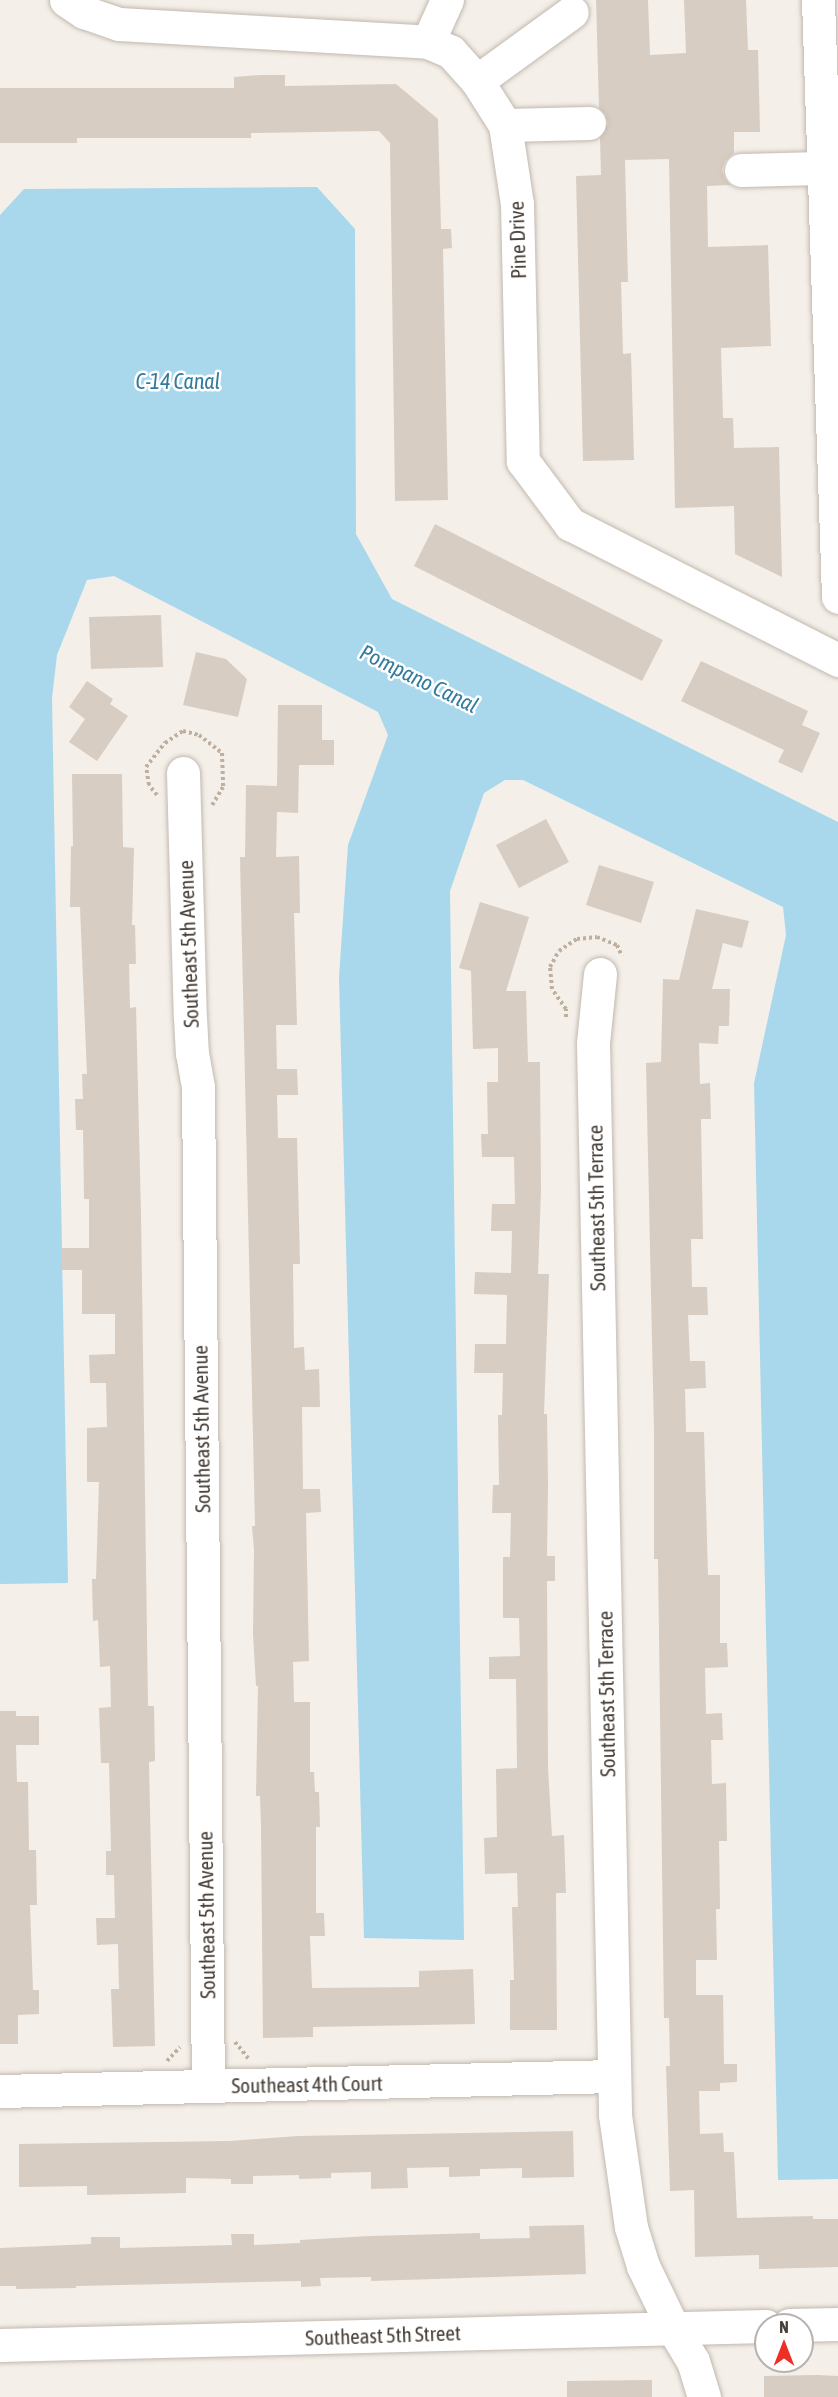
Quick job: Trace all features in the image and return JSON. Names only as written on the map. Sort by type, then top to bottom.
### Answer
[{"type":"street","points":[[428,42],[447,0]]},
{"type":"street","points":[[818,0],[838,597]]},
{"type":"street","name":"Pine Drive","points":[[80,4],[119,24],[428,42],[451,52],[477,81],[505,125],[517,204],[523,461],[570,524],[838,660]]},
{"type":"street","points":[[477,81],[572,12]]},
{"type":"street","points":[[505,125],[589,123]]},
{"type":"street","points":[[741,170],[823,168]]},
{"type":"street","name":"Southeast 5th Avenue","points":[[183,773],[190,1017],[192,1053],[198,1087],[208,2086]]},
{"type":"street","name":"Southeast 5th Terrace","points":[[612,968],[593,1043],[615,2115],[631,2227],[647,2278],[693,2361],[704,2397]]},
{"type":"street","name":"Southeast 4th Court","points":[[0,2091],[614,2076]]},
{"type":"street","points":[[814,2324],[838,2324]]},
{"type":"street","name":"Southeast 5th Street","points":[[0,2345],[754,2326]]},
{"type":"path","points":[[160,798],[149,785],[146,767],[165,743],[183,731],[199,735],[222,753],[223,787],[209,810]]},
{"type":"path","points":[[566,1020],[566,1009],[552,989],[550,967],[559,951],[577,939],[597,937],[617,945],[612,968]]},
{"type":"path","points":[[235,2031],[236,2042],[251,2061]]},
{"type":"path","points":[[162,2066],[181,2045]]},
{"type":"water","name":"C-14 Canal","points":[[317,187],[355,229],[356,534],[392,599],[838,822],[838,2179],[778,2180],[754,1083],[786,935],[783,907],[523,780],[505,780],[484,793],[450,891],[464,1940],[364,1938],[339,977],[348,845],[388,735],[378,712],[114,576],[87,580],[57,655],[52,698],[68,1583],[0,1584],[0,215],[24,189]]},
{"type":"building","points":[[596,0],[648,0],[650,55],[686,53],[684,0],[746,0],[748,50],[758,50],[760,132],[734,132],[734,153],[725,161],[722,170],[725,179],[731,185],[707,186],[708,247],[768,245],[771,346],[721,348],[723,418],[733,418],[734,448],[779,447],[782,577],[735,554],[734,506],[675,508],[669,159],[625,160],[628,282],[621,282],[623,354],[631,353],[634,460],[583,461],[576,176],[601,175],[600,138],[608,123],[605,114],[599,108]]},
{"type":"building","points":[[285,75],[285,86],[396,84],[438,119],[441,229],[451,229],[452,248],[443,249],[448,500],[395,501],[390,143],[379,131],[251,133],[251,138],[77,138],[77,143],[0,143],[0,88],[234,88],[234,77]]},
{"type":"building","points":[[435,524],[663,640],[642,681],[414,566]]},
{"type":"building","points":[[161,615],[163,667],[91,669],[89,617]]},
{"type":"building","points":[[196,652],[226,659],[247,679],[238,717],[183,705]]},
{"type":"building","points":[[701,661],[808,711],[802,725],[820,733],[802,773],[778,762],[784,750],[681,701]]},
{"type":"building","points":[[87,681],[113,699],[110,704],[128,716],[97,761],[69,742],[85,719],[69,707]]},
{"type":"building","points":[[278,705],[322,705],[322,740],[334,740],[334,765],[299,765],[298,813],[277,812],[276,857],[299,856],[300,913],[294,913],[297,1025],[276,1025],[277,1069],[297,1069],[298,1095],[277,1095],[278,1138],[297,1138],[300,1264],[293,1264],[294,1348],[304,1347],[305,1370],[319,1369],[320,1407],[302,1407],[303,1489],[320,1489],[321,1512],[306,1513],[309,1661],[293,1662],[294,1702],[310,1702],[310,1772],[314,1772],[315,1792],[319,1792],[320,1827],[316,1827],[316,1913],[324,1913],[325,1936],[310,1936],[312,1988],[419,1987],[419,1971],[473,1969],[475,2024],[313,2027],[313,2037],[263,2038],[261,1827],[260,1796],[256,1796],[258,1686],[256,1686],[253,1634],[252,1526],[255,1526],[240,857],[245,857],[246,785],[277,786]]},
{"type":"building","points":[[72,774],[122,774],[123,847],[134,848],[132,925],[135,925],[136,964],[129,964],[130,1008],[136,1007],[148,1706],[154,1706],[155,1761],[149,1762],[155,2046],[113,2047],[111,1989],[119,1989],[118,1944],[97,1945],[96,1918],[115,1918],[114,1875],[106,1875],[106,1851],[111,1851],[109,1763],[101,1763],[99,1708],[111,1707],[110,1666],[100,1667],[98,1620],[93,1621],[92,1579],[96,1579],[99,1482],[87,1482],[87,1428],[107,1427],[106,1383],[90,1383],[89,1355],[115,1354],[115,1314],[82,1314],[82,1270],[62,1270],[62,1248],[89,1248],[89,1199],[84,1199],[83,1130],[76,1130],[75,1099],[83,1099],[82,1074],[87,1074],[80,907],[70,907],[71,846],[73,846]]},
{"type":"building","points":[[546,819],[569,862],[519,888],[496,845]]},
{"type":"building","points":[[599,865],[654,882],[641,923],[586,905]]},
{"type":"building","points":[[480,902],[529,917],[506,991],[526,991],[528,1062],[540,1062],[541,1190],[538,1274],[549,1274],[544,1414],[547,1414],[547,1556],[555,1556],[555,1581],[547,1581],[548,1768],[552,1836],[564,1835],[566,1893],[556,1893],[557,2030],[510,2030],[510,1980],[514,1980],[512,1907],[518,1907],[517,1873],[485,1874],[484,1838],[497,1837],[496,1769],[517,1768],[516,1679],[489,1679],[489,1657],[520,1656],[519,1618],[503,1618],[503,1557],[510,1557],[511,1513],[492,1513],[493,1485],[499,1485],[498,1415],[502,1415],[503,1373],[474,1373],[475,1344],[506,1344],[507,1295],[474,1294],[475,1272],[511,1273],[512,1231],[491,1231],[492,1204],[515,1204],[514,1157],[482,1157],[481,1134],[488,1134],[487,1082],[498,1082],[498,1048],[473,1049],[471,971],[459,968]]},
{"type":"building","points":[[696,909],[749,921],[742,948],[723,943],[712,989],[730,989],[729,1026],[719,1026],[718,1044],[699,1043],[700,1084],[710,1083],[711,1119],[701,1119],[703,1239],[691,1239],[692,1287],[707,1287],[708,1315],[688,1315],[690,1361],[705,1361],[706,1388],[685,1389],[686,1432],[704,1432],[708,1575],[720,1575],[720,1643],[727,1643],[728,1667],[705,1668],[706,1714],[722,1713],[723,1740],[711,1740],[712,1784],[726,1783],[727,1841],[719,1841],[720,1909],[716,1909],[717,1960],[696,1960],[696,1995],[723,1995],[724,2064],[737,2064],[737,2082],[720,2083],[720,2091],[699,2091],[700,2134],[723,2133],[724,2152],[734,2152],[737,2218],[813,2216],[813,2219],[838,2219],[838,2267],[759,2269],[759,2255],[695,2257],[694,2190],[670,2191],[666,2066],[670,2066],[669,2018],[664,2018],[658,1559],[654,1559],[654,1432],[646,1063],[661,1062],[663,979],[679,980]]},
{"type":"building","points":[[0,1711],[16,1711],[16,1716],[39,1716],[39,1745],[16,1745],[17,1782],[28,1782],[29,1850],[36,1850],[37,1905],[30,1905],[33,1990],[39,1990],[39,2014],[18,2015],[18,2044],[0,2044]]},
{"type":"building","points":[[573,2131],[574,2177],[522,2178],[522,2168],[480,2169],[480,2176],[449,2177],[449,2167],[407,2168],[408,2188],[371,2189],[371,2172],[331,2173],[331,2178],[299,2179],[299,2175],[253,2176],[253,2184],[231,2184],[231,2179],[186,2178],[186,2193],[87,2195],[87,2186],[19,2187],[19,2144],[230,2141],[298,2136]]},
{"type":"building","points":[[584,2225],[586,2274],[371,2281],[371,2277],[320,2278],[321,2286],[301,2287],[301,2281],[16,2289],[16,2286],[0,2286],[0,2248],[91,2244],[91,2237],[120,2237],[120,2248],[232,2245],[231,2234],[254,2234],[254,2245],[370,2236],[480,2233],[480,2239],[530,2238],[529,2226]]},
{"type":"building","points":[[764,2376],[838,2376],[838,2397],[764,2397]]},
{"type":"building","points":[[652,2380],[652,2397],[567,2397],[567,2381]]},
{"type":"water label","name":"Pompano Canal","points":[[419,679]]}]
